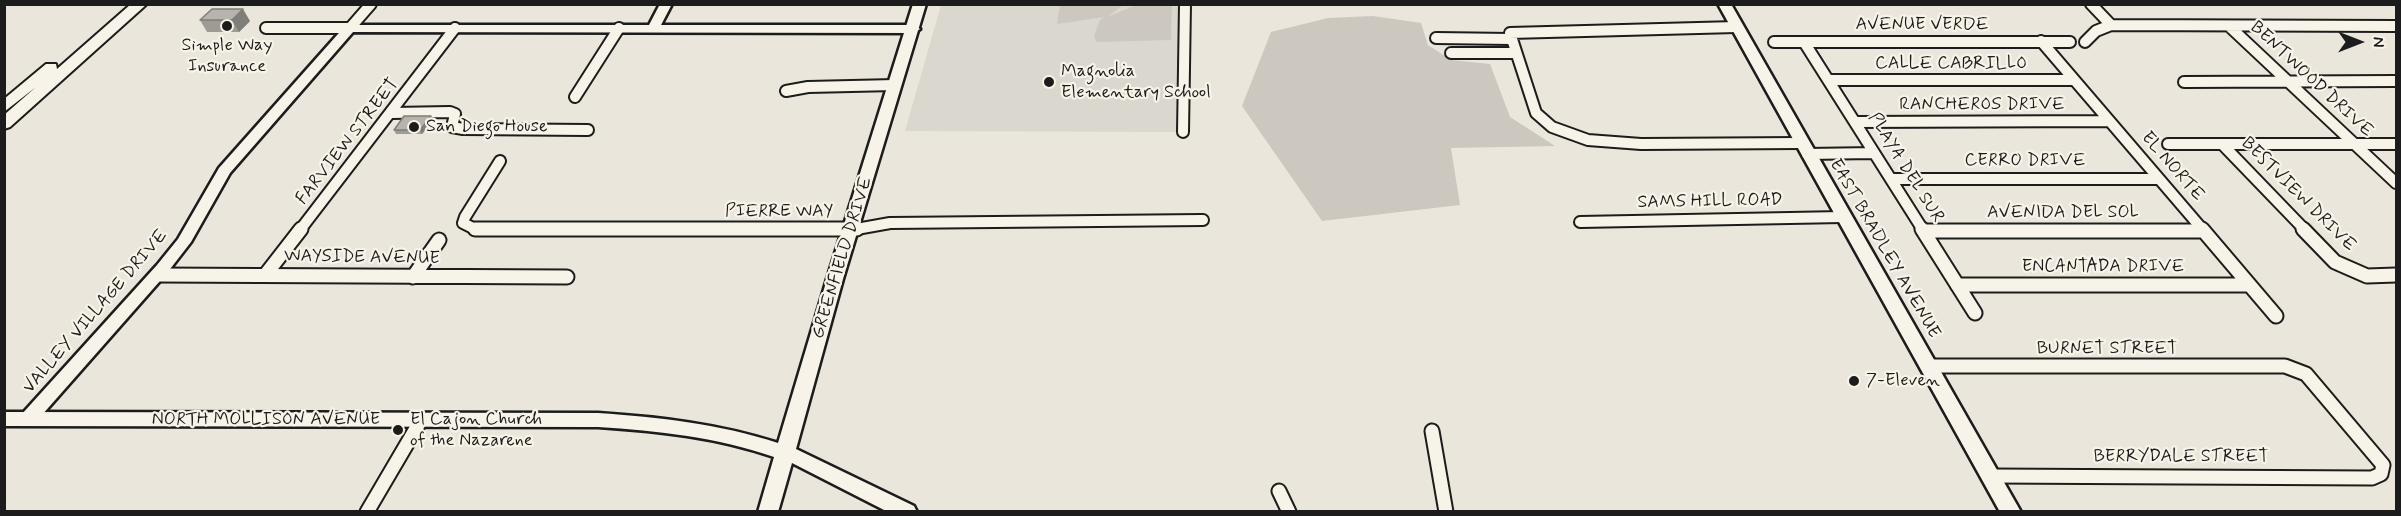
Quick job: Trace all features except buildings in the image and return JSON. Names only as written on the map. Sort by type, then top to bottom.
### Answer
[{"type":"main road","points":[[4,107],[123,4]]},
{"type":"main road","points":[[4,124],[140,4]]},
{"type":"main road","name":"GREENFIELD DRIVE","points":[[768,512],[920,4]]},
{"type":"main road","name":"EAST BRADLEY AVENUE","points":[[1724,4],[1842,217],[2011,512]]},
{"type":"main road","name":"NORTH MOLLISON AVENUE","points":[[4,419],[598,420],[664,424],[709,431],[785,452],[907,512]]},
{"type":"street","name":"VALLEY VILLAGE DRIVE","points":[[28,419],[157,275],[184,242],[224,171],[371,4]]},
{"type":"street","points":[[653,28],[666,4]]},
{"type":"street","points":[[1183,132],[1185,4]]},
{"type":"street","points":[[2091,4],[2111,25]]},
{"type":"street","points":[[2085,42],[2096,31],[2111,25],[2397,26]]},
{"type":"street","name":"BENTWOOD DRIVE","points":[[2229,26],[2397,183]]},
{"type":"street","points":[[1736,27],[1510,33],[1536,114],[1552,127],[1588,140],[1874,153]]},
{"type":"street","points":[[266,28],[914,29]]},
{"type":"street","name":"FARVIEW STREET","points":[[266,274],[392,113],[455,28]]},
{"type":"street","points":[[575,97],[619,28]]},
{"type":"street","points":[[1436,38],[1511,39]]},
{"type":"street","name":"EL NORTE","points":[[2041,41],[2276,316]]},
{"type":"street","name":"AVENUE VERDE","points":[[1774,42],[2070,42]]},
{"type":"street","name":"PLAYA DEL SUR","points":[[1804,42],[1975,313]]},
{"type":"street","points":[[1451,53],[1515,53]]},
{"type":"street","name":"CALLE CABRILLO","points":[[1828,80],[2074,80]]},
{"type":"street","points":[[2184,82],[2397,81]]},
{"type":"street","points":[[786,91],[808,87],[895,85]]},
{"type":"street","points":[[392,113],[450,112],[455,114],[452,127],[463,129],[588,130]]},
{"type":"street","name":"RANCHEROS DRIVE","points":[[1855,122],[2108,121]]},
{"type":"street","points":[[2168,144],[2397,144]]},
{"type":"street","name":"BESTVIEW DRIVE","points":[[2222,144],[2335,262],[2367,276],[2397,275]]},
{"type":"street","name":"PIERRE WAY","points":[[500,161],[465,217],[463,223],[466,225],[475,229],[851,230],[890,223],[1203,220]]},
{"type":"street","name":"CERRO DRIVE","points":[[1891,179],[2158,179]]},
{"type":"street","name":"SAMS HILL ROAD","points":[[1580,222],[1842,217]]},
{"type":"street","name":"AVENIDA DEL SOL","points":[[1923,231],[2203,231]]},
{"type":"street","points":[[414,278],[439,240]]},
{"type":"street","name":"WAYSIDE AVENUE","points":[[157,275],[567,278]]},
{"type":"street","name":"ENCANTADA DRIVE","points":[[1957,285],[2249,285]]},
{"type":"street","name":"BURNET STREET","points":[[1929,366],[2240,369],[2285,366],[2307,374],[2383,465],[2381,474],[2372,478]]},
{"type":"street","points":[[367,512],[421,420]]},
{"type":"street","points":[[1432,431],[1446,512]]},
{"type":"street","name":"BERRYDALE STREET","points":[[1991,476],[2372,478]]},
{"type":"street","points":[[1279,491],[1289,512]]},
{"type":"shaded area","name":"Magnolia Elementary School","points":[[941,5],[1182,5],[1178,132],[905,131]]},
{"type":"shaded area","points":[[1060,5],[1123,5],[1107,17],[1136,5],[1172,5],[1171,40],[1097,42],[1094,36],[1100,20],[1104,17],[1057,24]]},
{"type":"shaded area","points":[[1373,16],[1421,23],[1428,45],[1451,60],[1490,64],[1510,117],[1555,146],[1451,148],[1460,205],[1322,221],[1242,106],[1271,32],[1328,18]]},
{"type":"place","name":"Simple Way Insurance","points":[[227,26]]},
{"type":"place","name":"Magnolia Elementary School","points":[[1049,82]]},
{"type":"place","name":"San Diego House","points":[[414,127]]},
{"type":"place","name":"7-Eleven","points":[[1854,381]]},
{"type":"place","name":"El Cajon Church of the Nazarene","points":[[398,430]]}]
